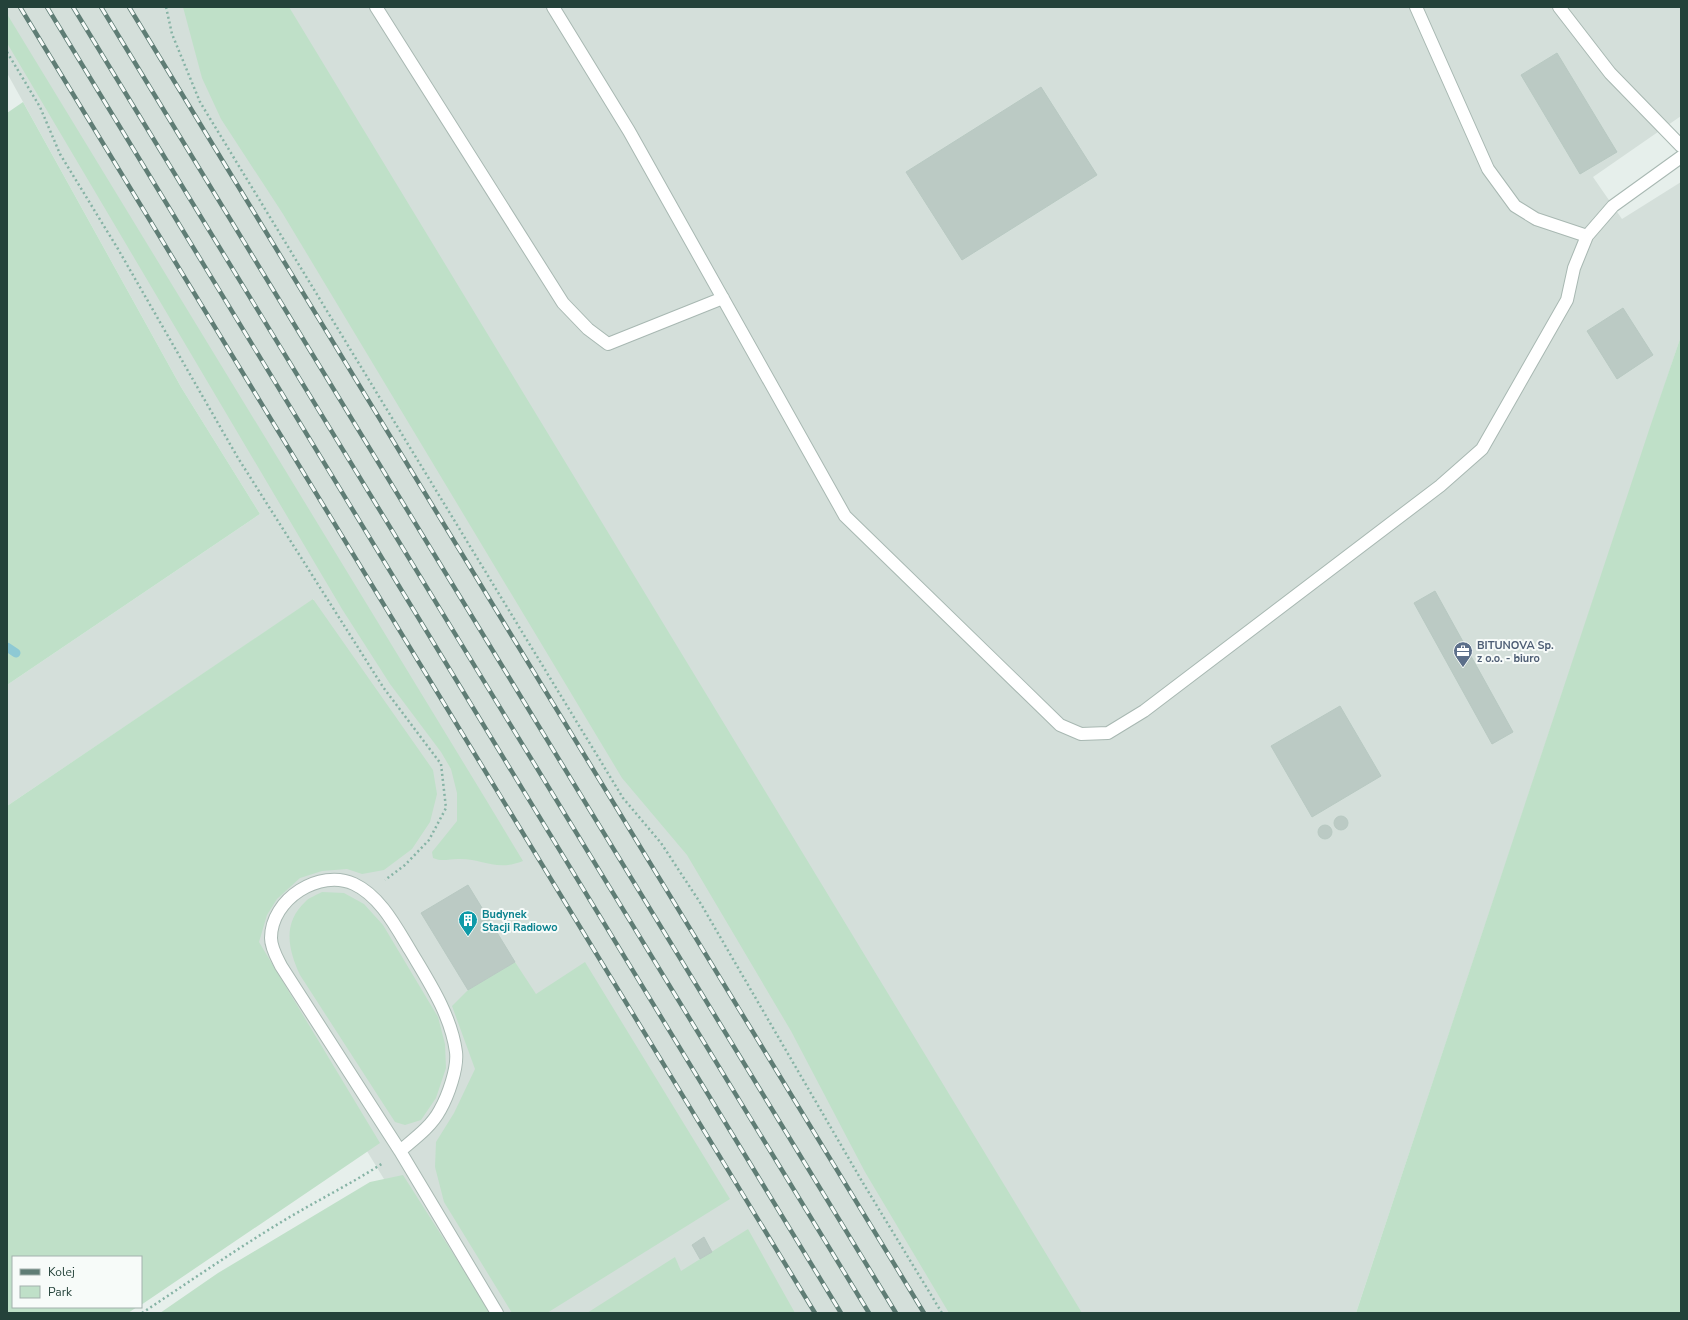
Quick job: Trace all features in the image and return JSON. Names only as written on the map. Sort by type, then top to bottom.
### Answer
[{"type":"lane","points":[[376,7],[563,303],[588,329],[608,344],[723,298]]},
{"type":"lane","points":[[553,7],[629,130],[845,516],[1060,725],[1081,734],[1108,733],[1144,711],[1440,486],[1482,449],[1567,300],[1574,268],[1587,236],[1613,206],[1681,157]]},
{"type":"lane","points":[[1416,7],[1488,169],[1515,206],[1536,219],[1587,236]]},
{"type":"lane","points":[[1559,7],[1610,73],[1681,146]]},
{"type":"lane","points":[[400,1152],[421,1133],[440,1111],[452,1083],[456,1054],[450,1024],[435,993],[390,919],[367,891],[354,883],[336,879],[321,880],[294,894],[283,906],[274,921],[271,938],[274,952],[281,966],[400,1152],[497,1313]]},
{"type":"path","points":[[166,7],[172,34],[200,102],[623,798],[661,843],[701,904],[863,1183],[942,1313]]},
{"type":"path","points":[[7,52],[40,107],[60,154],[118,249],[238,458],[383,687],[441,764],[446,808],[429,840],[405,865],[367,891]]},
{"type":"path","points":[[142,1313],[256,1236],[301,1209],[361,1178],[400,1152]]},
{"type":"shaded area","points":[[7,7],[1681,7],[1681,116],[1593,177],[1622,219],[1681,182],[1681,336],[1356,1313],[443,1313],[392,1223],[384,1179],[222,913],[314,599],[7,806],[7,685],[260,514],[181,387],[7,73]]},
{"type":"green space","points":[[183,7],[289,7],[1082,1313],[949,1313],[865,1172],[791,1031],[687,855],[622,778],[283,214],[221,119],[202,78]]},
{"type":"green space","points":[[7,14],[523,861],[513,864],[497,865],[467,859],[443,860],[433,858],[432,852],[457,821],[457,793],[451,769],[441,752],[390,684],[342,609],[7,43]]},
{"type":"green space","points":[[23,102],[181,387],[260,514],[7,685],[7,113]]},
{"type":"green space","points":[[1681,336],[1681,1313],[1356,1313],[1650,427]]},
{"type":"green space","points":[[313,599],[433,770],[437,794],[430,822],[412,849],[384,870],[362,874],[347,869],[322,871],[300,878],[277,899],[267,915],[259,942],[380,1143],[142,1304],[142,1256],[12,1256],[12,1308],[136,1308],[128,1313],[7,1313],[7,806]]},
{"type":"green space","points":[[322,892],[344,893],[364,904],[383,925],[438,1017],[445,1044],[446,1068],[436,1098],[421,1120],[405,1125],[395,1122],[300,975],[292,956],[290,946],[290,927],[298,909],[312,897]]},
{"type":"green space","points":[[515,962],[536,994],[585,962],[730,1199],[547,1313],[512,1313],[444,1202],[435,1167],[436,1142],[454,1113],[475,1069],[452,1006],[468,990]]},
{"type":"green space","points":[[403,1175],[491,1313],[160,1313],[218,1273],[370,1182]]},
{"type":"green space","points":[[748,1229],[795,1313],[587,1313],[675,1257],[681,1271]]},
{"type":"building","points":[[1557,53],[1617,152],[1580,174],[1521,75]]},
{"type":"building","points":[[1041,87],[1097,175],[962,260],[906,172]]},
{"type":"building","points":[[1623,308],[1653,355],[1617,379],[1587,331]]},
{"type":"building","name":"BITUNOVA Sp. z o.o. - biuro","points":[[1435,591],[1513,732],[1492,744],[1414,603]]},
{"type":"building","points":[[1340,706],[1381,776],[1312,817],[1271,746]]},
{"type":"building","points":[[1338,816],[1344,816],[1348,820],[1348,826],[1344,830],[1338,830],[1334,826],[1334,820]]},
{"type":"building","points":[[1322,825],[1328,825],[1332,829],[1332,835],[1328,839],[1322,839],[1318,835],[1318,829]]},
{"type":"building","name":"Budynek Stacji Radiowo","points":[[468,885],[515,962],[468,990],[421,913]]},
{"type":"building","points":[[704,1237],[712,1252],[700,1259],[692,1245]]},
{"type":"waterway","points":[[7,647],[16,653]]},
{"type":"railway","points":[[20,7],[815,1313]]},
{"type":"railway","points":[[47,7],[841,1313]]},
{"type":"railway","points":[[73,7],[869,1313]]},
{"type":"railway","points":[[101,7],[896,1313]]},
{"type":"railway","points":[[129,7],[924,1313]]},
{"type":"place","name":"BITUNOVA Sp. z o.o. - biuro","points":[[1463,668]]},
{"type":"place","name":"Budynek Stacji Radiowo","points":[[468,937]]}]
